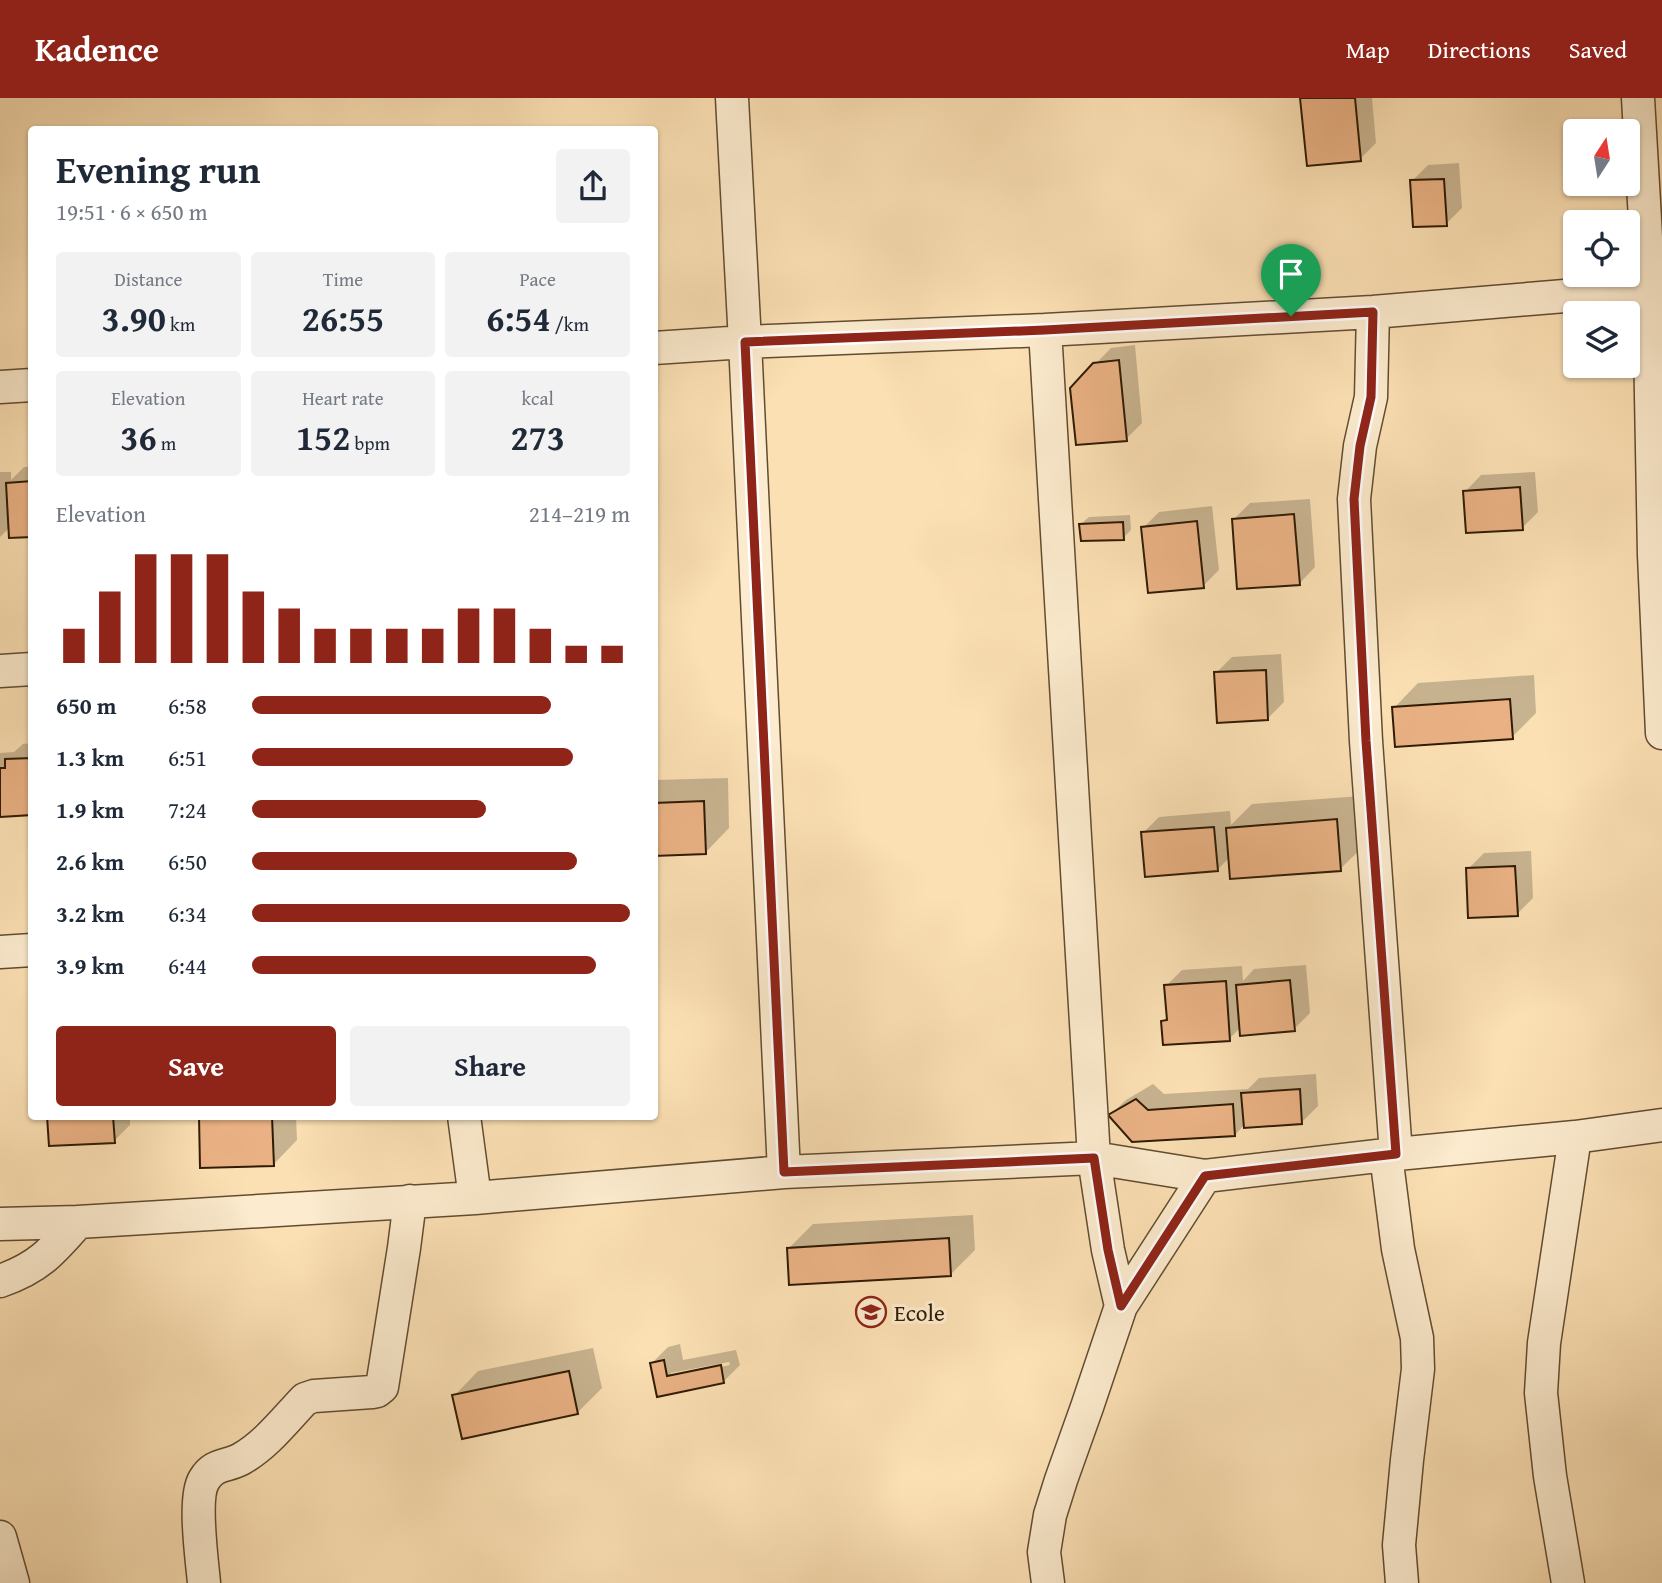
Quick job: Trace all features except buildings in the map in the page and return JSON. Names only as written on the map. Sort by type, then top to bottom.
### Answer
[{"type":"street","points":[[732,98],[784,1172]]},
{"type":"street","points":[[1638,98],[1655,288],[1662,733]]},
{"type":"street","points":[[658,348],[1373,312],[1655,288]]},
{"type":"street","points":[[1373,312],[1371,397],[1360,446],[1354,499],[1366,741],[1398,1249],[1417,1338],[1418,1369],[1399,1545],[1402,1583]]},
{"type":"street","points":[[1045,330],[1094,1158],[1108,1250],[1121,1306]]},
{"type":"street","points":[[0,387],[28,386]]},
{"type":"street","points":[[0,671],[28,669]]},
{"type":"street","points":[[0,952],[28,950]]},
{"type":"street","points":[[465,1120],[475,1198]]},
{"type":"street","points":[[0,1224],[78,1222],[475,1198],[784,1172],[1094,1158],[1205,1176],[1391,1154],[1575,1137],[1662,1125]]},
{"type":"street","points":[[1568,1583],[1550,1476],[1541,1393],[1544,1343],[1575,1137]]},
{"type":"street","points":[[1048,1583],[1044,1552],[1050,1515],[1121,1306],[1205,1176]]},
{"type":"street","points":[[204,1583],[199,1499],[203,1481],[214,1467],[240,1460],[265,1441],[305,1399],[372,1392],[382,1387],[410,1201]]},
{"type":"street","points":[[0,1281],[21,1274],[46,1258],[78,1222]]},
{"type":"street","points":[[0,1537],[13,1583]]},
{"type":"place","name":"Ecole","points":[[871,1312]]},
{"type":"route","points":[[1373,312],[1371,397],[1360,446],[1354,499],[1366,741],[1396,1154],[1205,1176],[1121,1306],[1108,1250],[1094,1158],[784,1172],[745,342],[1045,330],[1291,316],[1373,312]]}]
